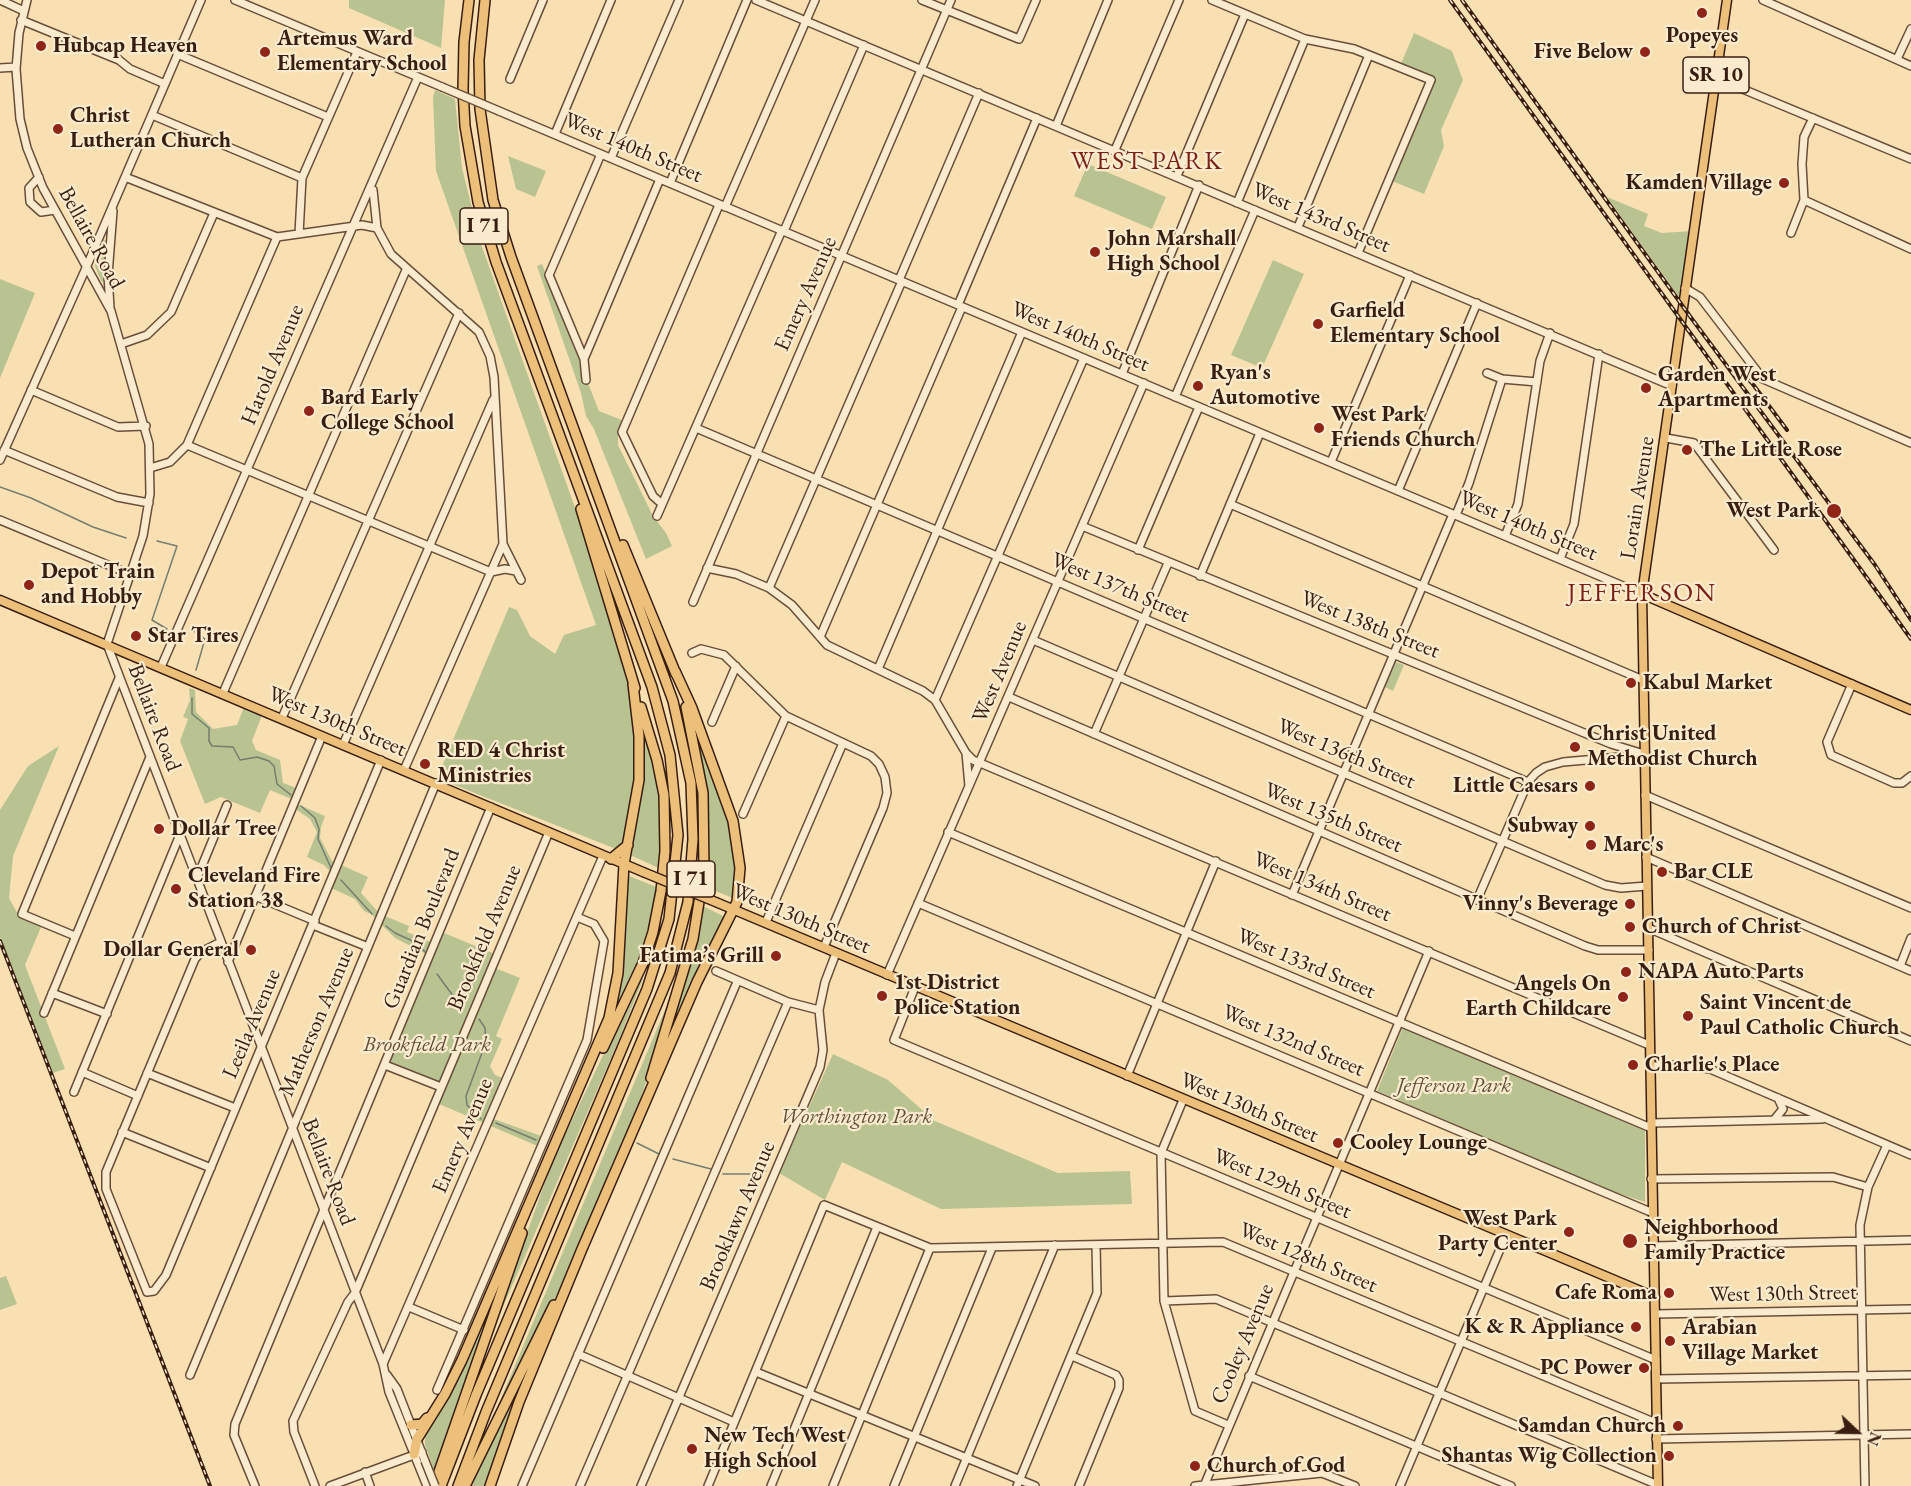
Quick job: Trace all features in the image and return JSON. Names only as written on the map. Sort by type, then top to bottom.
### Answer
[{"type":"highway","name":"I 71","points":[[441,1486],[476,1395],[647,988],[665,933],[676,871],[677,811],[666,736],[652,687],[492,250],[472,176],[463,90],[464,42],[469,0]]},
{"type":"highway","name":"I 71","points":[[458,1486],[491,1401],[661,998],[683,927],[691,879],[693,809],[681,730],[665,675],[511,257],[489,181],[479,101],[479,60],[485,0]]},
{"type":"highway","points":[[560,1134],[637,978],[653,932],[665,851],[664,795],[657,760],[562,440]]},
{"type":"highway","points":[[490,1486],[519,1402],[582,1249],[702,971],[735,909],[740,868],[733,821],[721,782],[585,457]]},
{"type":"highway","points":[[640,1114],[693,939],[704,871],[704,820],[700,768],[689,717],[675,671]]},
{"type":"highway","points":[[418,1453],[417,1439],[452,1382],[539,1185],[613,1003],[618,973],[624,864],[640,765],[639,723],[633,684]]},
{"type":"highway","points":[[607,857],[628,845]]},
{"type":"highway","points":[[434,1486],[539,1185]]},
{"type":"highway","points":[[465,1486],[582,1249]]},
{"type":"highway","points":[[411,1425],[424,1423],[435,1410]]},
{"type":"main road","name":"Lorain Avenue","points":[[1658,1486],[1642,594],[1727,0]]},
{"type":"main road","name":"West 140th Street","points":[[1642,594],[1911,710]]},
{"type":"main road","name":"West 130th Street","points":[[0,600],[1655,1297]]},
{"type":"street","points":[[0,0],[24,11]]},
{"type":"street","name":"Bellaire Road","points":[[27,0],[21,20],[16,67],[20,119],[27,148],[55,210],[111,311],[146,426],[150,468],[149,503],[132,575],[107,644],[179,837],[197,878],[383,1364],[389,1392],[418,1453],[425,1461],[434,1486]]},
{"type":"street","points":[[0,460],[86,268],[201,0]]},
{"type":"street","name":"West 140th Street","points":[[235,0],[1642,594]]},
{"type":"street","points":[[510,79],[543,0]]},
{"type":"street","points":[[555,134],[611,0]]},
{"type":"street","points":[[611,158],[679,0]]},
{"type":"street","points":[[670,183],[747,0]]},
{"type":"street","name":"West 143rd Street","points":[[756,0],[1672,386]]},
{"type":"street","points":[[662,504],[653,496],[622,432],[815,0]]},
{"type":"street","points":[[922,0],[1020,39],[1036,0]]},
{"type":"street","name":"Emery Avenue","points":[[693,602],[951,0]]},
{"type":"street","points":[[1056,126],[1108,0]]},
{"type":"street","points":[[1115,150],[1179,0]]},
{"type":"street","points":[[1212,0],[1305,39],[1369,55],[1431,80],[1358,253]]},
{"type":"street","points":[[1762,0],[1911,66]]},
{"type":"street","points":[[1177,176],[1245,14]]},
{"type":"street","points":[[21,20],[119,60],[130,69],[165,84]]},
{"type":"street","points":[[1897,59],[1911,29]]},
{"type":"street","points":[[1237,203],[1305,39]]},
{"type":"street","points":[[657,516],[864,45]]},
{"type":"street","points":[[298,234],[302,178],[357,52]]},
{"type":"street","points":[[177,54],[328,117]]},
{"type":"street","points":[[1298,227],[1369,55]]},
{"type":"street","points":[[0,68],[16,67]]},
{"type":"street","name":"Harold Avenue","points":[[161,667],[352,227],[373,186],[418,77]]},
{"type":"street","points":[[1716,78],[1911,159]]},
{"type":"street","points":[[769,588],[979,93]]},
{"type":"street","points":[[152,115],[302,178]]},
{"type":"street","points":[[820,637],[878,505],[1037,118]]},
{"type":"street","points":[[1791,233],[1804,200],[1802,164],[1804,137],[1813,118]]},
{"type":"street","points":[[586,380],[584,359],[549,275],[601,154]]},
{"type":"street","points":[[39,177],[29,188],[30,202],[41,212],[55,210]]},
{"type":"street","points":[[125,177],[277,237],[362,225],[376,228]]},
{"type":"street","points":[[584,359],[660,179]]},
{"type":"street","points":[[1122,374],[1199,185]]},
{"type":"street","points":[[373,186],[376,228],[391,254],[406,270],[479,332],[490,356],[494,377],[493,399],[503,544],[521,580]]},
{"type":"street","points":[[1804,200],[1911,249]]},
{"type":"street","points":[[111,311],[108,275],[113,205]]},
{"type":"street","points":[[1175,397],[1255,210]]},
{"type":"street","points":[[121,344],[147,335],[171,312],[214,213]]},
{"type":"street","points":[[150,468],[170,462],[187,445],[277,237]]},
{"type":"street","points":[[223,693],[406,270]]},
{"type":"street","points":[[1331,462],[1410,275]]},
{"type":"street","points":[[1686,288],[1700,297],[1762,379],[1804,399],[1911,443]]},
{"type":"street","points":[[1398,491],[1477,303]]},
{"type":"street","points":[[282,718],[459,313]]},
{"type":"street","points":[[878,669],[1022,332]]},
{"type":"street","points":[[1505,536],[1518,504],[1536,382],[1540,361],[1550,333]]},
{"type":"street","points":[[1560,558],[1574,524],[1599,354]]},
{"type":"street","points":[[935,700],[1084,358]]},
{"type":"street","points":[[1487,373],[1502,378],[1536,382]]},
{"type":"street","points":[[1292,895],[1469,483],[1502,378]]},
{"type":"street","name":"West Avenue","points":[[887,975],[1144,383]]},
{"type":"street","points":[[31,390],[118,427],[146,426]]},
{"type":"street","points":[[343,745],[493,399]]},
{"type":"street","points":[[1138,550],[1199,407]]},
{"type":"street","points":[[480,429],[489,427],[495,431]]},
{"type":"street","name":"West 137th Street","points":[[696,428],[1528,782]]},
{"type":"street","points":[[1200,576],[1260,433]]},
{"type":"street","points":[[1666,438],[1694,443],[1774,550]]},
{"type":"street","points":[[187,445],[369,519],[490,572],[505,569],[516,571]]},
{"type":"street","points":[[4,450],[117,497],[149,503]]},
{"type":"street","points":[[1230,504],[1643,680]]},
{"type":"street","points":[[0,520],[132,575]]},
{"type":"street","name":"West 138th Street","points":[[1082,526],[1611,744],[1644,754]]},
{"type":"street","points":[[404,770],[503,544]]},
{"type":"street","points":[[1094,734],[1168,563]]},
{"type":"street","points":[[707,568],[736,574],[769,588],[792,605],[820,637],[839,652],[914,685],[935,700],[966,753],[969,788]]},
{"type":"street","name":"West 136th Street","points":[[1033,640],[1605,885],[1621,888],[1647,886]]},
{"type":"street","points":[[692,653],[700,649],[711,649],[724,655],[786,716],[870,756],[879,764],[885,777],[887,793],[824,947]]},
{"type":"street","points":[[712,722],[736,666]]},
{"type":"street","points":[[75,936],[22,914],[119,678]]},
{"type":"street","points":[[1852,684],[1827,742],[1831,755],[1894,783],[1902,783],[1911,776]]},
{"type":"street","name":"West 135th Street","points":[[1008,697],[1598,950],[1648,950]]},
{"type":"street","points":[[743,814],[786,716]]},
{"type":"street","points":[[228,962],[322,736]]},
{"type":"street","points":[[766,922],[843,743]]},
{"type":"street","name":"West 134th Street","points":[[966,753],[980,762],[1649,1045]]},
{"type":"street","points":[[1477,900],[1528,782],[1545,767],[1563,762],[1644,754]]},
{"type":"street","points":[[45,1012],[150,757]]},
{"type":"street","name":"Leeila Avenue","points":[[122,1132],[105,1182],[147,1292],[154,1291],[166,1275],[381,760]]},
{"type":"street","name":"Matherson Avenue","points":[[190,1376],[436,783]]},
{"type":"street","points":[[1645,795],[1911,908]]},
{"type":"street","points":[[197,878],[227,805]]},
{"type":"street","name":"Guardian Boulevard","points":[[255,1486],[234,1431],[323,1210],[491,807]]},
{"type":"street","name":"Brookfield Avenue","points":[[315,1486],[293,1430],[294,1419],[348,1302],[355,1293],[549,832]]},
{"type":"street","name":"West 133rd Street","points":[[948,832],[1651,1126],[1825,1119]]},
{"type":"street","points":[[74,1092],[179,837]]},
{"type":"street","name":"Emery Avenue","points":[[383,1364],[577,917],[607,857]]},
{"type":"street","points":[[1646,857],[1911,971]]},
{"type":"street","points":[[1127,1076],[1216,861]]},
{"type":"street","points":[[255,896],[368,947]]},
{"type":"street","name":"West 132nd Street","points":[[918,903],[1653,1213]]},
{"type":"street","points":[[437,1390],[587,1040],[604,941],[594,924],[577,917]]},
{"type":"street","points":[[1648,928],[1911,1041]]},
{"type":"street","points":[[1900,966],[1911,938]]},
{"type":"street","points":[[211,1168],[122,1132],[195,959],[201,952],[220,942]]},
{"type":"street","name":"Cooley Avenue","points":[[1204,1485],[1429,951]]},
{"type":"street","name":"Brooklawn Avenue","points":[[641,1486],[820,1067],[822,1041],[819,1010],[825,982],[836,953]]},
{"type":"street","points":[[716,971],[788,1002],[819,1010]]},
{"type":"street","points":[[522,1486],[737,982]]},
{"type":"street","name":"West 129th Street","points":[[915,987],[894,1040],[1656,1360]]},
{"type":"street","points":[[52,993],[106,1014]]},
{"type":"street","points":[[580,1486],[788,1002]]},
{"type":"street","points":[[385,1065],[441,1087]]},
{"type":"street","points":[[1650,1066],[1700,1066],[1911,1155]]},
{"type":"street","points":[[82,1072],[138,1096]]},
{"type":"street","points":[[147,1073],[235,1108]]},
{"type":"street","points":[[1774,1120],[1783,1109],[1778,1098]]},
{"type":"street","points":[[1183,1100],[1161,1153],[1164,1301],[1195,1411],[1228,1425]]},
{"type":"street","points":[[1865,1486],[1861,1212],[1868,1186],[1887,1145]]},
{"type":"street","points":[[1651,1179],[1833,1176],[1868,1186]]},
{"type":"street","name":"West 128th Street","points":[[756,1372],[824,1205],[930,1248],[1223,1242],[1656,1423]]},
{"type":"street","points":[[771,1486],[877,1227]]},
{"type":"street","points":[[1400,1486],[1506,1235]]},
{"type":"street","points":[[1653,1246],[1911,1240]]},
{"type":"street","points":[[955,1486],[1055,1245]]},
{"type":"street","points":[[1018,1483],[1097,1293],[1096,1245]]},
{"type":"street","points":[[833,1486],[930,1248]]},
{"type":"street","points":[[894,1486],[992,1248]]},
{"type":"street","points":[[1164,1301],[1216,1299],[1658,1486]]},
{"type":"street","points":[[409,1307],[464,1330]]},
{"type":"street","name":"West 130th Street","points":[[1656,1314],[1911,1309]]},
{"type":"street","points":[[578,1354],[734,1422]]},
{"type":"street","points":[[1071,1356],[1116,1375],[1119,1380],[1119,1388],[1079,1486]]},
{"type":"street","points":[[708,1486],[756,1372],[967,1458],[1018,1483],[1035,1486]]},
{"type":"street","name":"Bellaire Road","points":[[387,1375],[393,1380],[417,1439]]},
{"type":"street","points":[[1656,1379],[1911,1375]]},
{"type":"street","points":[[1249,1376],[1511,1486]]},
{"type":"street","points":[[1656,1439],[1911,1434]]},
{"type":"street","name":"Bellaire Road","points":[[418,1453],[419,1467],[427,1486]]},
{"type":"street","points":[[330,1486],[418,1453]]},
{"type":"street","points":[[365,1472],[370,1486]]},
{"type":"street","points":[[1195,1486],[1322,1473],[1355,1486]]},
{"type":"green space","points":[[349,0],[445,0],[441,48],[349,8]]},
{"type":"green space","points":[[1414,33],[1452,51],[1463,80],[1441,130],[1444,146],[1424,194],[1392,181],[1435,80],[1400,66]]},
{"type":"green space","points":[[435,90],[455,99],[462,168],[481,244],[583,530],[628,680],[636,762],[625,841],[621,847],[616,849],[437,778],[509,607],[517,610],[530,636],[555,654],[564,635],[596,625],[436,171],[433,97]]},
{"type":"green space","points":[[508,156],[546,171],[535,197],[516,189]]},
{"type":"green space","points":[[1088,164],[1166,197],[1152,229],[1074,196]]},
{"type":"green space","points":[[1607,197],[1648,214],[1644,226],[1662,233],[1692,231],[1681,300]]},
{"type":"green space","points":[[103,239],[106,241],[104,282],[101,281],[95,266],[96,253]]},
{"type":"green space","points":[[1273,260],[1304,274],[1262,368],[1231,355]]},
{"type":"green space","points":[[542,264],[579,360],[583,383],[588,383],[599,411],[624,421],[618,435],[618,445],[653,516],[666,533],[672,546],[646,559],[594,429],[586,416],[581,393],[537,266]]},
{"type":"green space","points":[[0,279],[35,293],[0,378]]},
{"type":"green space","points":[[1396,662],[1404,665],[1393,691],[1385,687]]},
{"type":"green space","points":[[189,688],[195,690],[196,712],[213,729],[237,725],[244,707],[262,715],[252,741],[256,750],[280,760],[283,783],[299,789],[294,800],[270,790],[260,813],[221,797],[205,804],[180,741],[188,719],[183,717],[190,700]]},
{"type":"green space","points":[[696,725],[732,825],[738,873],[735,899],[706,887],[709,806]]},
{"type":"green space","points":[[642,729],[645,729],[656,764],[663,820],[661,869],[630,855],[643,772]]},
{"type":"green space","points":[[59,746],[13,856],[9,898],[20,918],[41,927],[25,965],[65,1069],[53,1073],[0,937],[0,810],[28,766]]},
{"type":"green space","points":[[295,803],[325,816],[320,838],[332,861],[368,877],[361,893],[380,914],[409,926],[407,932],[433,943],[428,955],[395,938],[371,914],[364,911],[355,899],[331,888],[336,878],[324,865],[307,857],[317,832],[310,819],[294,808]]},
{"type":"green space","points":[[629,876],[659,888],[643,954],[601,1046],[615,1009]]},
{"type":"green space","points":[[703,906],[727,918],[693,979],[674,1029],[662,1052],[694,952]]},
{"type":"green space","name":"Brookfield Park","points":[[444,933],[495,954],[440,1085],[389,1063]]},
{"type":"green space","points":[[495,968],[520,978],[496,1036],[502,1039],[490,1066],[495,1075],[505,1079],[488,1117],[544,1137],[540,1147],[439,1104]]},
{"type":"green space","points":[[640,978],[643,979],[618,1042],[489,1339],[553,1160]]},
{"type":"green space","points":[[670,998],[673,999],[633,1122],[577,1254],[494,1415]]},
{"type":"green space","name":"Jefferson Park","points":[[1403,1027],[1645,1131],[1645,1202],[1611,1191],[1377,1091]]},
{"type":"green space","name":"Worthington Park","points":[[833,1054],[888,1080],[935,1121],[1058,1173],[1130,1171],[1132,1204],[941,1209],[842,1162],[825,1200],[779,1173]]},
{"type":"green space","points":[[506,1267],[435,1473],[425,1445],[425,1435],[452,1389]]},
{"type":"green space","points":[[6,1276],[17,1304],[0,1310],[0,1278]]},
{"type":"green space","points":[[543,1335],[487,1486],[470,1486]]},
{"type":"waterway","points":[[0,487],[31,498],[93,527],[126,538]]},
{"type":"waterway","points":[[157,541],[177,546],[152,620],[167,629]]},
{"type":"waterway","points":[[192,630],[205,639],[196,670]]},
{"type":"waterway","points":[[192,698],[192,714],[209,728],[209,741],[212,746],[233,747],[240,760],[257,757],[269,761],[274,766],[277,784],[291,795]]},
{"type":"waterway","points":[[301,806],[315,818],[319,829],[318,839],[331,868]]},
{"type":"waterway","points":[[341,880],[372,914]]},
{"type":"waterway","points":[[386,926],[395,933],[417,943],[425,952]]},
{"type":"waterway","points":[[437,974],[462,1008]]},
{"type":"waterway","points":[[479,1019],[485,1028],[486,1042],[466,1096],[467,1105],[481,1119]]},
{"type":"waterway","points":[[496,1123],[536,1140]]},
{"type":"waterway","points":[[637,1143],[659,1154]]},
{"type":"waterway","points":[[673,1159],[711,1169]]},
{"type":"waterway","points":[[723,1174],[755,1174],[766,1171]]},
{"type":"railway","points":[[1450,0],[1911,639]]},
{"type":"railway","points":[[1462,0],[1692,319],[1875,565],[1911,620]]},
{"type":"railway","points":[[1736,368],[1752,383],[1787,430]]},
{"type":"railway","points":[[0,941],[210,1486]]},
{"type":"place","name":"Popeyes","points":[[1702,13]]},
{"type":"place","name":"Hubcap Heaven","points":[[41,46]]},
{"type":"place","name":"Artemus Ward Elementary School","points":[[265,52]]},
{"type":"place","name":"Five Below","points":[[1645,52]]},
{"type":"place","name":"Christ Lutheran Church","points":[[58,129]]},
{"type":"place","name":"Kamden Village","points":[[1784,183]]},
{"type":"place","name":"John Marshall High School","points":[[1095,252]]},
{"type":"place","name":"Garfield Elementary School","points":[[1318,324]]},
{"type":"place","name":"Ryan's Automotive","points":[[1198,386]]},
{"type":"place","name":"Garden West Apartments","points":[[1646,388]]},
{"type":"place","name":"Bard Early College School","points":[[309,411]]},
{"type":"place","name":"West Park Friends Church","points":[[1319,428]]},
{"type":"place","name":"The Little Rose","points":[[1687,450]]},
{"type":"place","name":"West Park","points":[[1834,511]]},
{"type":"place","name":"Depot Train and Hobby","points":[[29,585]]},
{"type":"place","name":"Star Tires","points":[[136,636]]},
{"type":"place","name":"Kabul Market","points":[[1631,683]]},
{"type":"place","name":"Christ United Methodist Church","points":[[1575,747]]},
{"type":"place","name":"RED 4 Christ Ministries","points":[[425,764]]},
{"type":"place","name":"Little Caesars","points":[[1590,786]]},
{"type":"place","name":"Subway","points":[[1590,826]]},
{"type":"place","name":"Dollar Tree","points":[[159,829]]},
{"type":"place","name":"Marc's","points":[[1591,845]]},
{"type":"place","name":"Bar CLE","points":[[1662,872]]},
{"type":"place","name":"Cleveland Fire Station 38","points":[[176,889]]},
{"type":"place","name":"Vinny's Beverage","points":[[1630,904]]},
{"type":"place","name":"Church of Christ","points":[[1630,927]]},
{"type":"place","name":"Dollar General","points":[[251,950]]},
{"type":"place","name":"Fatima’s Grill","points":[[776,956]]},
{"type":"place","name":"NAPA Auto Parts","points":[[1626,972]]},
{"type":"place","name":"1st District Police Station","points":[[882,996]]},
{"type":"place","name":"Angels On Earth Childcare","points":[[1623,997]]},
{"type":"place","name":"Saint Vincent de Paul Catholic Church","points":[[1688,1016]]},
{"type":"place","name":"Charlie's Place","points":[[1633,1065]]},
{"type":"place","name":"Cooley Lounge","points":[[1338,1143]]},
{"type":"place","name":"West Park Party Center","points":[[1569,1232]]},
{"type":"place","name":"Neighborhood Family Practice","points":[[1630,1241]]},
{"type":"place","name":"Cafe Roma","points":[[1669,1293]]},
{"type":"place","name":"K & R Appliance","points":[[1636,1327]]},
{"type":"place","name":"Arabian Village Market","points":[[1670,1341]]},
{"type":"place","name":"PC Power","points":[[1644,1368]]},
{"type":"place","name":"Samdan Church","points":[[1678,1426]]},
{"type":"place","name":"New Tech West High School","points":[[692,1449]]},
{"type":"place","name":"Shantas Wig Collection","points":[[1669,1456]]},
{"type":"place","name":"Church of God","points":[[1195,1466]]},
{"type":"district","name":"WEST PARK","points":[[1147,162]]},
{"type":"district","name":"JEFFERSON","points":[[1642,594]]}]
